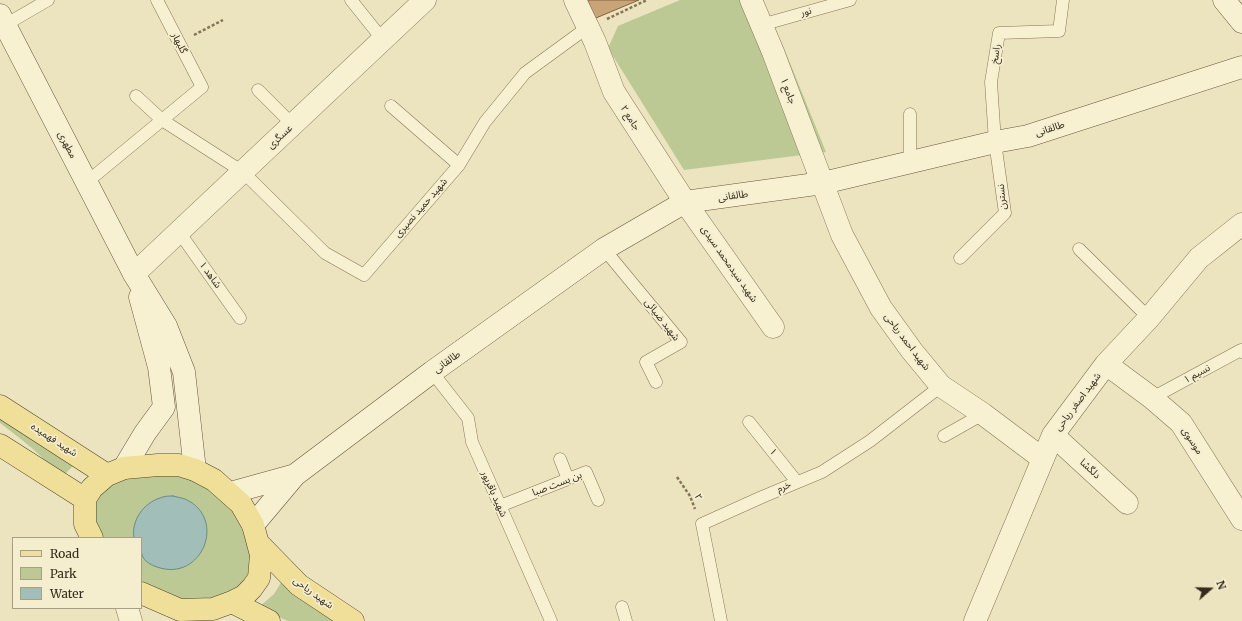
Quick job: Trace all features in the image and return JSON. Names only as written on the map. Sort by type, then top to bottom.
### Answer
[{"type":"main road","name":"شهید فهمیده","points":[[0,406],[115,472]]},
{"type":"main road","points":[[0,445],[85,499]]},
{"type":"main road","points":[[92,537],[85,524],[85,499],[92,488],[115,472],[158,464],[179,465],[195,470],[214,480],[230,493],[240,504],[256,535],[262,555],[259,578],[252,588],[244,596],[215,611]]},
{"type":"main road","name":"شهید ریاحی","points":[[256,535],[299,585],[353,621]]},
{"type":"main road","points":[[142,593],[180,610],[215,611],[269,621]]},
{"type":"street","name":"عسگری","points":[[134,274],[425,0]]},
{"type":"street","name":"جامع ۲","points":[[575,0],[595,42],[614,92],[685,202]]},
{"type":"street","name":"جامع ۱","points":[[750,0],[773,52],[823,183]]},
{"type":"street","points":[[1224,0],[1242,22]]},
{"type":"street","name":"مطهری","points":[[3,20],[134,274]]},
{"type":"street","name":"طالقانی","points":[[295,475],[432,372],[604,249],[685,202],[823,183],[995,142],[1028,136],[1242,67]]},
{"type":"street","name":"شهید احمد ریاحی","points":[[823,183],[842,235],[882,308],[912,351],[941,386],[983,414],[1043,459]]},
{"type":"street","name":"شهید سیدمحمد سیدی","points":[[685,202],[773,327]]},
{"type":"street","name":"شهید اصغر ریاحی","points":[[975,621],[1053,435],[1106,364],[1149,318],[1199,258],[1242,224]]},
{"type":"street","points":[[134,274],[166,326],[184,372],[195,470]]},
{"type":"street","points":[[115,472],[164,407],[159,367],[134,274]]},
{"type":"street","name":"موسوی","points":[[1106,364],[1152,398],[1181,423],[1242,519]]},
{"type":"street","name":"دلگشا","points":[[1053,435],[1126,503]]},
{"type":"street","points":[[230,493],[295,475]]},
{"type":"street","points":[[256,535],[295,475]]},
{"type":"street","points":[[127,609],[131,621]]},
{"type":"lane","points":[[3,20],[48,0]]},
{"type":"lane","name":"گلبهار","points":[[157,0],[202,87],[162,120]]},
{"type":"lane","points":[[351,0],[383,40]]},
{"type":"lane","name":"نور","points":[[761,25],[850,0]]},
{"type":"lane","name":"راسخ","points":[[995,142],[992,82],[999,33],[1059,31],[1063,0]]},
{"type":"lane","name":"شهید حمید نصیری","points":[[243,172],[325,253],[364,275],[458,165],[485,122],[525,74],[588,27]]},
{"type":"lane","points":[[258,90],[293,125]]},
{"type":"lane","points":[[136,96],[162,120],[243,172]]},
{"type":"lane","points":[[391,106],[458,165]]},
{"type":"lane","points":[[910,114],[910,162]]},
{"type":"lane","points":[[87,182],[162,120]]},
{"type":"lane","name":"نسترن","points":[[960,258],[1005,213],[995,142]]},
{"type":"lane","name":"شاهد ۱","points":[[179,232],[240,318]]},
{"type":"lane","name":"شهید ضیائی","points":[[604,249],[681,342],[646,362],[656,382]]},
{"type":"lane","points":[[1079,249],[1149,318]]},
{"type":"lane","name":"نسیم ۱","points":[[1152,398],[1240,350],[1242,352]]},
{"type":"lane","name":"شهید باقرپور","points":[[432,372],[468,418],[472,442],[551,621]]},
{"type":"lane","name":"خرم","points":[[702,524],[822,472],[870,441],[941,386]]},
{"type":"lane","points":[[944,436],[983,414]]},
{"type":"lane","name":"۱","points":[[749,422],[797,482]]},
{"type":"lane","points":[[560,459],[568,479]]},
{"type":"lane","name":"بن بست صبا","points":[[500,506],[586,472],[598,500]]},
{"type":"lane","points":[[702,524],[721,621]]},
{"type":"lane","points":[[622,607],[626,621]]},
{"type":"path","points":[[588,27],[647,0]]},
{"type":"path","points":[[179,43],[223,20]]},
{"type":"path","name":"۲","points":[[677,477],[690,496],[702,524]]},
{"type":"green space","points":[[680,0],[751,0],[784,48],[826,152],[684,170],[608,48],[618,26]]},
{"type":"green space","points":[[0,411],[76,463],[60,479],[47,463],[25,442],[0,423]]},
{"type":"green space","points":[[129,472],[188,475],[211,486],[246,526],[255,567],[245,585],[217,599],[180,601],[142,585],[142,537],[99,537],[91,502],[106,482]]},
{"type":"green space","points":[[282,581],[337,621],[288,621],[258,608],[274,594]]},
{"type":"water","points":[[166,496],[185,499],[198,508],[205,520],[207,533],[204,546],[197,558],[186,566],[173,569],[157,567],[147,562],[142,553],[142,537],[134,537],[135,525],[140,513],[154,500]]},
{"type":"building","points":[[588,0],[639,0],[596,18]]}]
